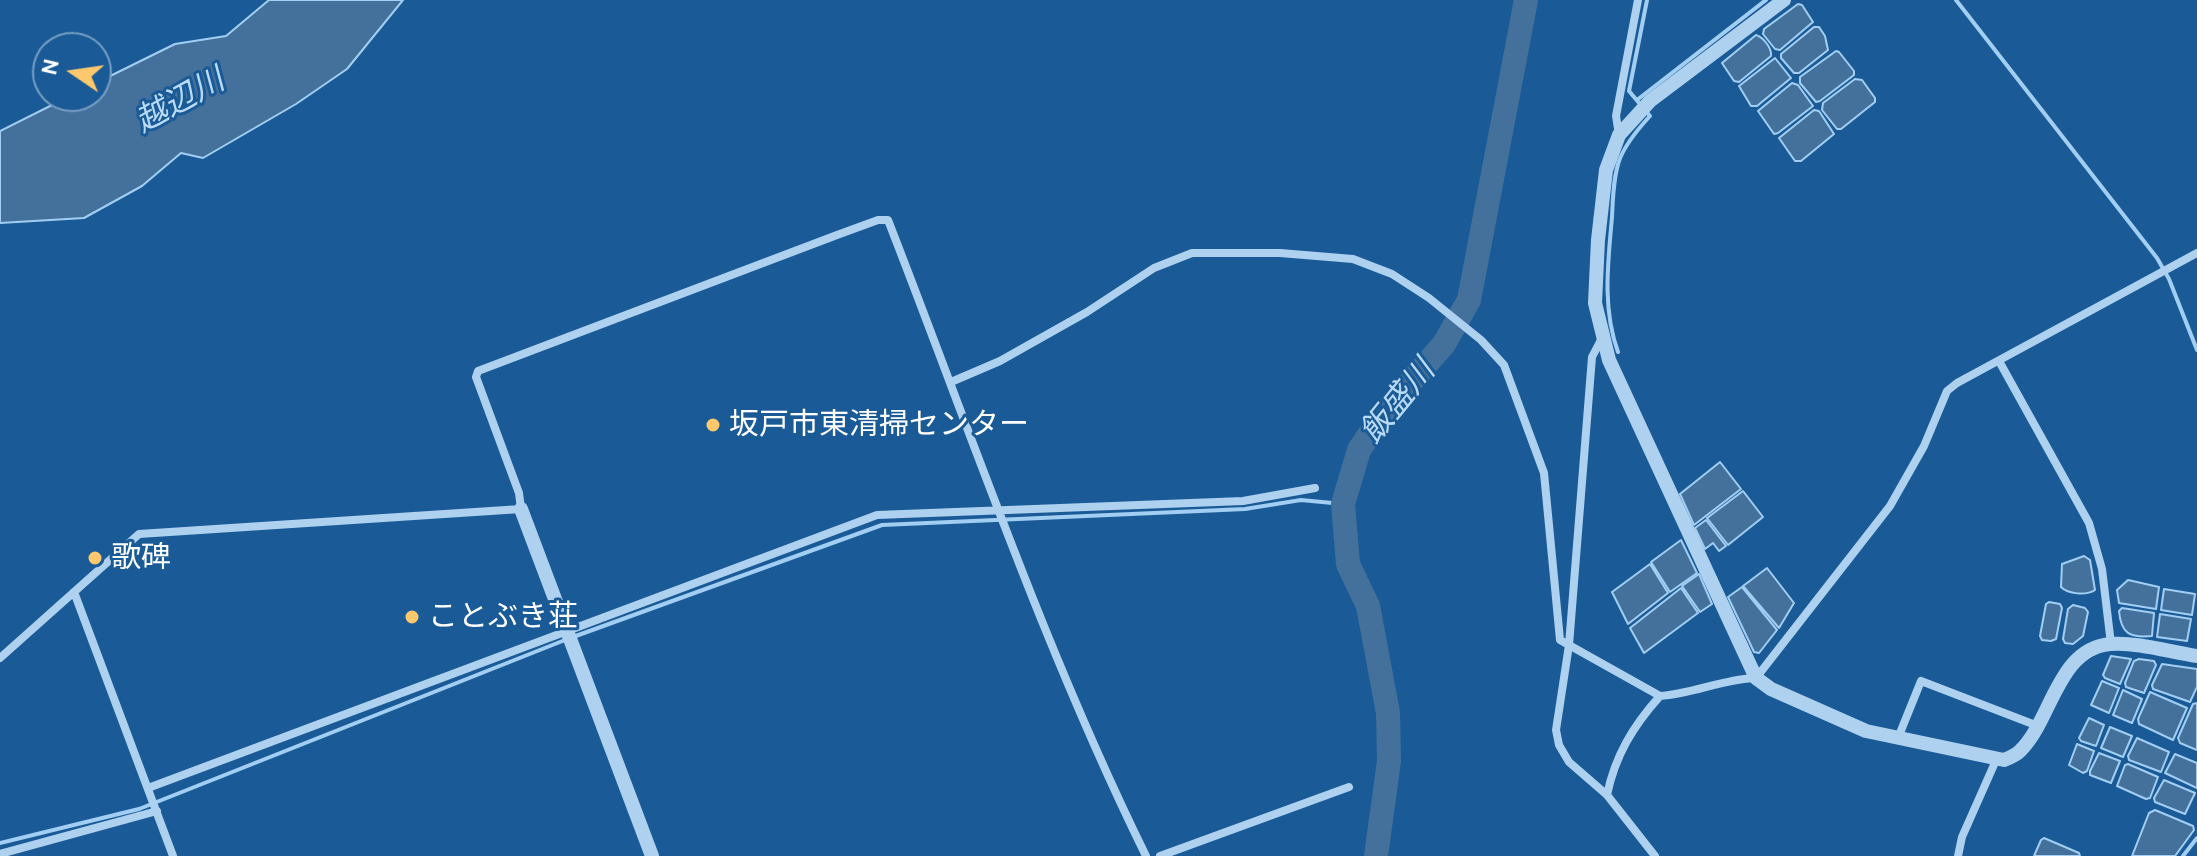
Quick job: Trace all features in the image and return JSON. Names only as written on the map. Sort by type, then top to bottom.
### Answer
[{"type":"street","points":[[1619,135],[1616,116],[1638,0]]},
{"type":"street","points":[[1784,0],[1650,101],[1619,135],[1606,170],[1595,303],[1609,360],[1756,678],[1771,689],[1843,723],[1898,739],[2004,760],[2020,753],[2064,676],[2073,664],[2090,651],[2111,644],[2197,656]]},
{"type":"street","points":[[652,856],[521,509],[519,493],[476,377],[478,371],[878,220],[888,220],[1104,771],[1146,856]]},
{"type":"street","points":[[951,382],[1000,361],[1087,312],[1154,268],[1192,253],[1280,253],[1353,259],[1392,274],[1429,298],[1481,340],[1504,365],[1538,453],[1548,500],[1560,640],[1660,696]]},
{"type":"street","points":[[1607,795],[1612,768],[1623,745],[1660,696],[1732,679],[1756,678],[1890,506],[1924,446],[1947,391],[2197,253]]},
{"type":"street","points":[[1603,337],[1592,357],[1569,645],[1556,730],[1559,745],[1569,762],[1607,795],[1655,856]]},
{"type":"street","points":[[1999,361],[2089,523],[2102,569],[2111,644]]},
{"type":"street","points":[[148,788],[877,515],[1243,501],[1315,488]]},
{"type":"street","points":[[0,658],[139,534],[521,509]]},
{"type":"street","points":[[74,592],[173,856]]},
{"type":"street","points":[[1898,739],[1921,681],[2038,726]]},
{"type":"street","points":[[1958,856],[1962,837],[1997,758]]},
{"type":"street","points":[[1160,856],[1349,787]]},
{"type":"street","points":[[0,854],[157,811]]},
{"type":"water","name":"越辺川","points":[[269,0],[403,0],[347,69],[296,104],[203,158],[181,153],[142,186],[84,218],[0,223],[0,131],[38,112],[112,112],[112,75],[175,44],[226,36]]},
{"type":"water","points":[[1798,4],[1802,5],[1813,22],[1780,50],[1775,49],[1763,34],[1764,29]]},
{"type":"water","points":[[1814,27],[1819,27],[1825,36],[1828,50],[1799,73],[1794,73],[1781,54]]},
{"type":"water","points":[[1756,35],[1766,43],[1771,56],[1739,82],[1734,81],[1722,63]]},
{"type":"water","points":[[1836,51],[1854,75],[1816,102],[1800,83],[1800,77]]},
{"type":"water","points":[[1775,58],[1791,78],[1757,106],[1751,106],[1739,86]]},
{"type":"water","points":[[1855,79],[1862,80],[1875,102],[1837,129],[1822,110],[1823,103]]},
{"type":"water","points":[[1792,83],[1798,85],[1813,106],[1774,134],[1758,111]]},
{"type":"water","points":[[1814,110],[1819,111],[1834,134],[1801,161],[1795,161],[1779,138]]},
{"type":"water","points":[[1720,462],[1741,489],[1694,525],[1680,494]]},
{"type":"water","points":[[1743,491],[1763,517],[1728,545],[1707,518]]},
{"type":"water","points":[[1706,520],[1726,546],[1719,551],[1713,543],[1705,549],[1695,528]]},
{"type":"water","points":[[1681,540],[1697,573],[1670,592],[1651,562]]},
{"type":"water","points":[[2084,556],[2090,560],[2095,590],[2072,593],[2061,587],[2062,564]]},
{"type":"water","points":[[1650,564],[1668,593],[1628,624],[1612,592]]},
{"type":"water","points":[[1767,568],[1794,603],[1779,628],[1743,586]]},
{"type":"water","points":[[1699,574],[1712,604],[1700,612],[1682,586]]},
{"type":"water","points":[[2128,580],[2159,587],[2156,609],[2119,603],[2117,590]]},
{"type":"water","points":[[1742,587],[1777,630],[1759,653],[1754,652],[1728,597]]},
{"type":"water","points":[[1681,588],[1698,613],[1644,653],[1630,628]]},
{"type":"water","points":[[2164,589],[2195,594],[2192,615],[2161,610]]},
{"type":"water","points":[[2049,602],[2060,604],[2062,608],[2056,639],[2051,641],[2042,640],[2040,636]]},
{"type":"water","points":[[2073,605],[2088,612],[2083,636],[2073,644],[2065,643],[2063,639],[2068,609]]},
{"type":"water","points":[[2122,608],[2154,613],[2152,636],[2128,633],[2120,619],[2119,611]]},
{"type":"water","points":[[2160,614],[2191,619],[2187,641],[2157,637]]},
{"type":"water","points":[[2111,656],[2131,659],[2120,684],[2103,675]]},
{"type":"water","points":[[2134,661],[2154,661],[2156,665],[2144,693],[2126,687],[2125,683]]},
{"type":"water","points":[[2162,664],[2197,669],[2197,687],[2190,702],[2153,689]]},
{"type":"water","points":[[2102,681],[2119,688],[2109,713],[2091,705]]},
{"type":"water","points":[[2123,690],[2142,699],[2132,723],[2113,715]]},
{"type":"water","points":[[2150,692],[2187,708],[2173,740],[2139,724],[2138,719]]},
{"type":"water","points":[[2197,703],[2197,750],[2180,743],[2178,738],[2193,704]]},
{"type":"water","points":[[2089,718],[2104,725],[2096,746],[2079,738]]},
{"type":"water","points":[[2110,727],[2132,736],[2123,757],[2101,748]]},
{"type":"water","points":[[2137,738],[2169,752],[2161,772],[2129,760]]},
{"type":"water","points":[[2077,744],[2094,751],[2087,771],[2083,773],[2069,765]]},
{"type":"water","points":[[2099,753],[2120,761],[2111,783],[2090,775]]},
{"type":"water","points":[[2175,754],[2197,763],[2197,788],[2165,773]]},
{"type":"water","points":[[2128,764],[2158,777],[2150,798],[2117,786]]},
{"type":"water","points":[[2164,780],[2195,793],[2185,814],[2155,802],[2154,798]]},
{"type":"water","points":[[2155,810],[2193,826],[2194,830],[2175,856],[2132,856],[2149,813]]},
{"type":"water","points":[[2044,838],[2079,853],[2080,856],[2034,856]]},
{"type":"waterway","name":"飯盛川","points":[[1376,856],[1389,761],[1388,713],[1368,606],[1348,564],[1343,504],[1359,450],[1385,411],[1444,344],[1469,300],[1526,0]]},
{"type":"waterway","points":[[1618,352],[1608,302],[1614,189],[1622,155],[1650,116],[1629,91],[1647,0]]},
{"type":"waterway","points":[[1637,100],[1766,0]]},
{"type":"waterway","points":[[1956,0],[2157,258],[2169,279],[2197,350]]},
{"type":"waterway","points":[[573,637],[882,525],[1245,509],[1301,500],[1343,504]]},
{"type":"waterway","points":[[0,843],[139,809],[565,640]]},
{"type":"waterway","points":[[2183,856],[2197,838]]},
{"type":"place","name":"坂戸市東清掃センター","points":[[713,425]]},
{"type":"place","name":"歌碑","points":[[95,558]]},
{"type":"place","name":"ことぶき荘","points":[[412,617]]}]
